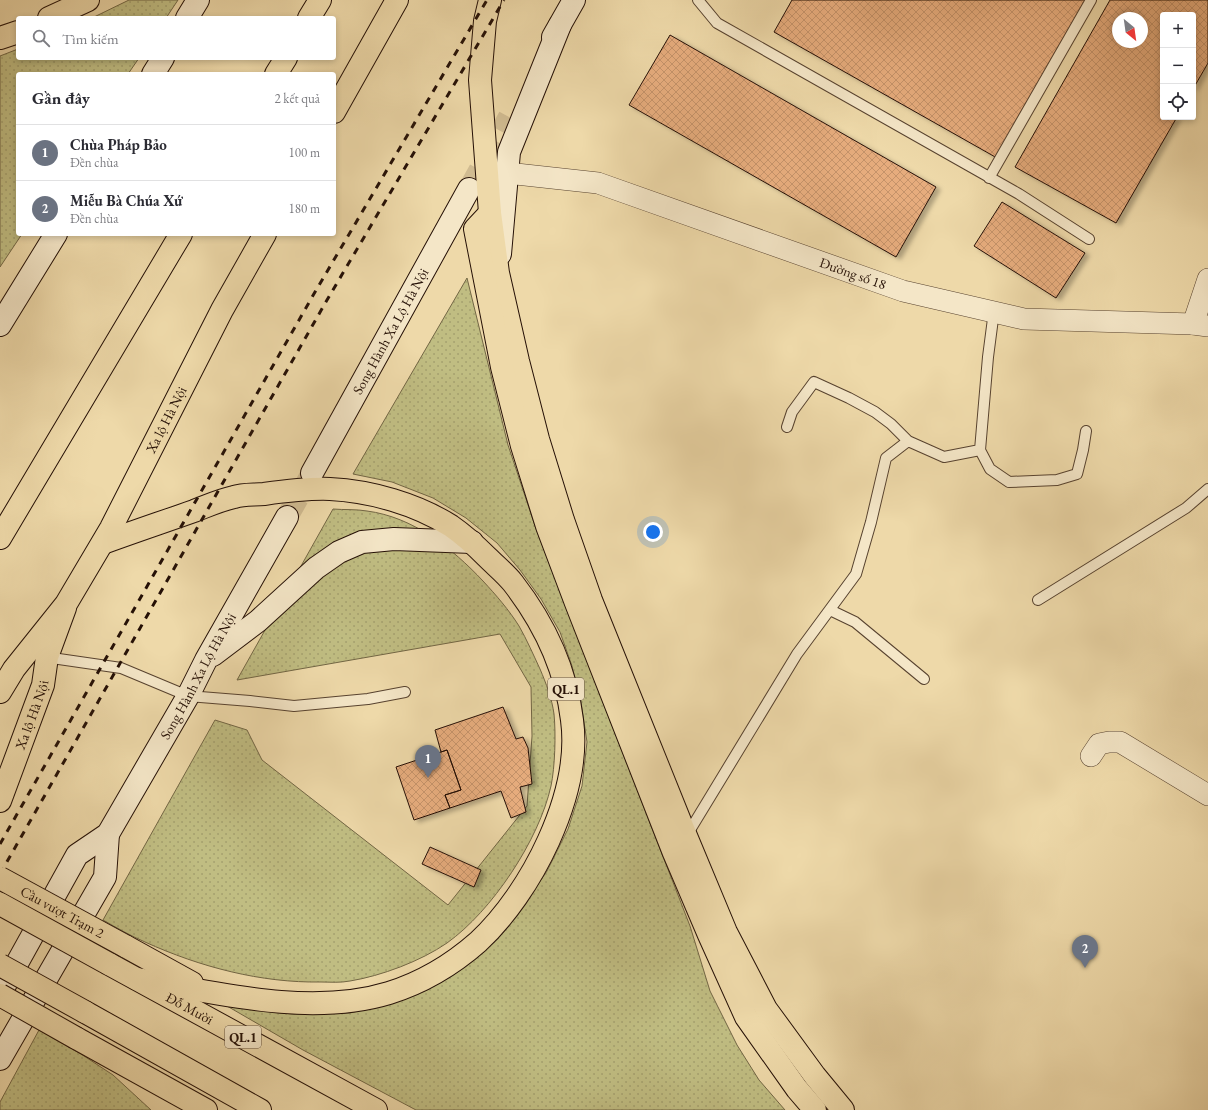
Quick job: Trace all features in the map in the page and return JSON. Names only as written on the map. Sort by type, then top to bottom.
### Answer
[{"type":"main road","points":[[53,16],[88,0]]},
{"type":"main road","points":[[188,16],[198,0]]},
{"type":"main road","points":[[311,16],[320,0]]},
{"type":"main road","points":[[336,108],[397,0]]},
{"type":"main road","points":[[490,0],[485,21],[480,80],[490,213],[498,273],[538,439],[563,520],[591,600],[726,932],[766,1009],[815,1076],[843,1110]]},
{"type":"main road","points":[[509,117],[574,0]]},
{"type":"main road","points":[[498,273],[509,152],[560,25]]},
{"type":"main road","points":[[0,38],[16,33]]},
{"type":"main road","points":[[154,72],[162,60]]},
{"type":"main road","points":[[277,72],[285,60]]},
{"type":"main road","name":"Song Hành Xa Lộ Hà Nội","points":[[312,473],[470,188]]},
{"type":"main road","points":[[490,213],[475,229],[502,367],[522,446],[550,533],[674,852],[746,1017],[797,1089],[815,1110]]},
{"type":"main road","points":[[0,325],[55,236]]},
{"type":"main road","points":[[0,538],[180,236]]},
{"type":"main road","name":"Xa lộ Hà Nội","points":[[0,692],[14,669],[37,655],[111,528],[222,310],[264,236]]},
{"type":"main road","name":"QL.1","points":[[102,543],[234,497],[330,489],[375,495],[417,508],[451,526],[472,542],[512,581],[537,617],[555,654],[566,689],[572,722],[573,757],[567,789],[557,820],[546,845],[525,884],[504,913],[477,942],[449,964],[418,981],[390,992],[359,1000],[323,1002],[287,1002],[253,998],[137,979]]},
{"type":"main road","name":"Song Hành Xa Lộ Hà Nội","points":[[0,995],[77,855],[108,834],[188,696],[206,660],[288,518]]},
{"type":"main road","points":[[206,660],[258,621],[316,568],[339,552],[350,547],[362,542],[394,539],[472,542]]},
{"type":"main road","name":"Xa lộ Hà Nội","points":[[0,801],[43,685],[37,655]]},
{"type":"main road","name":"Song Hành Xa Lộ Hà Nội","points":[[0,1059],[105,877],[108,834]]},
{"type":"main road","name":"Cầu vượt Trạm 2","points":[[0,878],[125,946]]},
{"type":"main road","name":"Cầu vượt Trạm 2","points":[[0,904],[109,964]]},
{"type":"main road","name":"Đỗ Mười","points":[[125,946],[207,991]]},
{"type":"main road","name":"Đỗ Mười","points":[[109,964],[376,1110]]},
{"type":"main road","points":[[0,965],[260,1110]]},
{"type":"main road","points":[[0,995],[206,1110]]},
{"type":"main road","points":[[110,1027],[181,1110]]},
{"type":"street","name":"Đường số 18","points":[[507,173],[598,184],[904,291],[1024,319],[1201,325]]},
{"type":"street","points":[[1201,325],[1208,279]]},
{"type":"street","points":[[1091,756],[1099,744],[1120,742],[1208,795]]},
{"type":"lane","points":[[698,0],[717,23],[1019,194],[1089,239]]},
{"type":"lane","points":[[989,178],[1091,0]]},
{"type":"lane","points":[[994,311],[988,357],[980,450],[990,469],[1009,482],[1057,480],[1077,474],[1086,431]]},
{"type":"lane","points":[[787,427],[792,412],[814,382],[875,412],[891,424],[908,441],[944,457],[980,450]]},
{"type":"lane","points":[[686,836],[797,654],[856,574],[871,522],[886,458],[908,441]]},
{"type":"lane","points":[[1038,600],[1186,508],[1208,489]]},
{"type":"lane","points":[[830,610],[855,622],[924,679]]},
{"type":"lane","points":[[37,655],[121,668],[188,696],[294,706],[368,699],[405,692]]},
{"type":"shaded area","points":[[129,0],[178,0],[167,16],[96,16]]},
{"type":"shaded area","points":[[16,50],[16,60],[138,60],[129,72],[16,72],[16,236],[21,236],[0,267],[0,56]]},
{"type":"shaded area","points":[[467,278],[508,445],[536,529],[690,926],[710,991],[737,1045],[759,1080],[785,1110],[416,1110],[303,1050],[227,1006],[292,1014],[350,1013],[402,1000],[451,975],[490,946],[520,911],[547,871],[568,829],[582,786],[587,742],[581,702],[572,666],[560,632],[541,599],[520,570],[497,543],[466,518],[433,498],[392,482],[353,474]]},
{"type":"shaded area","points":[[333,509],[363,510],[384,514],[416,527],[445,546],[458,557],[497,597],[511,614],[522,631],[540,669],[548,691],[555,722],[553,770],[551,786],[545,807],[525,851],[497,894],[481,913],[447,943],[437,950],[413,962],[387,972],[362,979],[346,982],[298,982],[276,980],[231,972],[187,959],[140,940],[103,920],[215,720],[247,730],[262,760],[448,905],[527,806],[532,736],[531,687],[500,634],[237,680]]},
{"type":"shaded area","points":[[39,1030],[81,1054],[113,1075],[151,1110],[0,1110],[0,1102]]},
{"type":"building","points":[[792,0],[1088,0],[997,158],[774,32]]},
{"type":"building","points":[[1110,0],[1208,0],[1208,63],[1196,84],[1196,12],[1160,12],[1160,120],[1175,120],[1116,223],[1015,167]]},
{"type":"building","points":[[670,35],[936,187],[896,257],[629,105]]},
{"type":"building","points":[[1002,202],[1085,253],[1056,298],[974,246]]},
{"type":"building","points":[[503,707],[516,739],[523,737],[528,748],[532,784],[520,787],[526,812],[511,818],[501,791],[450,808],[445,795],[461,790],[447,750],[441,752],[435,730]]},
{"type":"building","points":[[447,750],[461,790],[445,795],[450,808],[414,820],[396,767]]},
{"type":"building","points":[[430,847],[481,870],[474,887],[422,864]]},
{"type":"tunnel","points":[[469,189],[509,117]]},
{"type":"tunnel","points":[[287,517],[311,475]]},
{"type":"railway","points":[[0,844],[315,292],[487,0]]},
{"type":"railway","points":[[0,874],[327,300],[504,0]]},
{"type":"place","name":"Chùa Pháp Bảo","points":[[428,778]]},
{"type":"place","name":"Miễu Bà Chúa Xứ","points":[[1085,968]]}]
